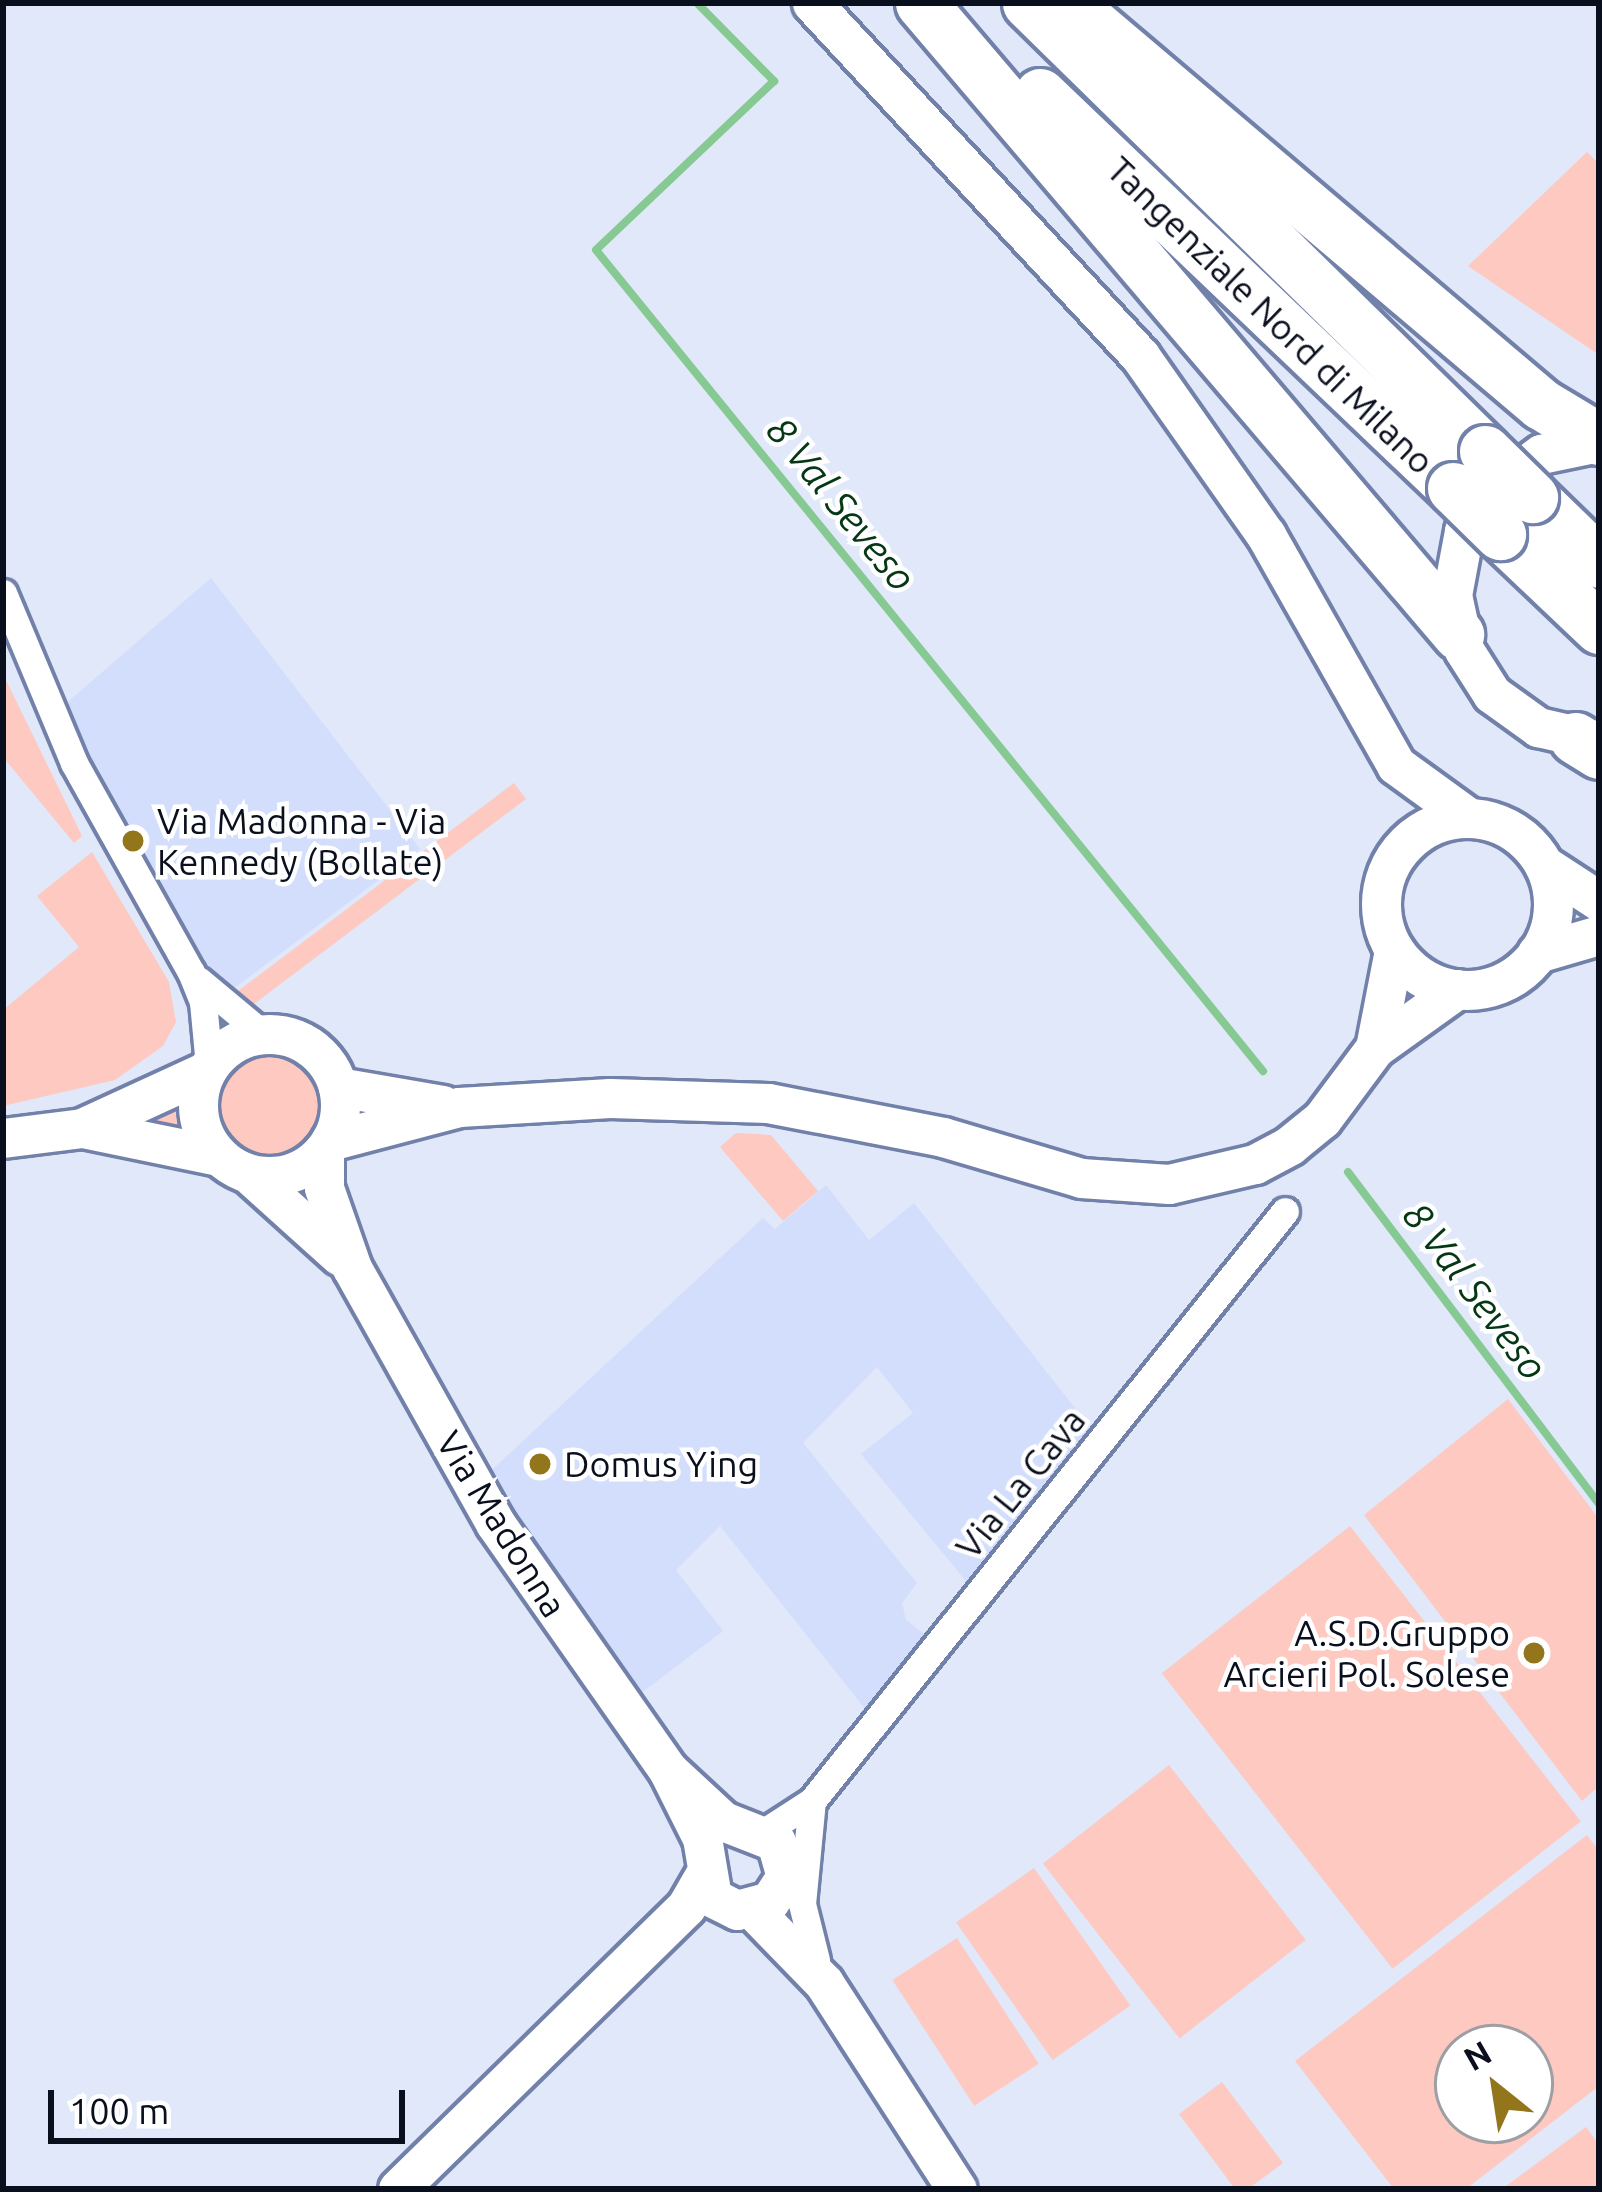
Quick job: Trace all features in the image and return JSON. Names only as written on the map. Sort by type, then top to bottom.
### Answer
[{"type":"highway","points":[[921,3],[1458,634]]},
{"type":"highway","name":"Tangenziale Nord di Milano","points":[[944,3],[1469,469]]},
{"type":"highway","name":"Tangenziale Nord di Milano","points":[[1028,3],[1516,515],[1599,628]]},
{"type":"highway","points":[[1068,3],[1540,404],[1599,440]]},
{"type":"highway","name":"Tangenziale Nord di Milano","points":[[1516,515],[1599,562]]},
{"type":"street","points":[[812,3],[1140,356],[1266,535],[1396,765],[1469,818],[1513,831],[1544,865],[1599,901]]},
{"type":"street","points":[[1591,744],[1522,718],[1492,694],[1458,634],[1453,573],[1475,511],[1522,465],[1599,440]]},
{"type":"street","points":[[3,593],[52,719],[191,972],[203,1002],[208,1068],[198,1112],[234,1165]]},
{"type":"street","points":[[1375,1048],[1394,950],[1381,900],[1399,851],[1396,765]]},
{"type":"street","points":[[1399,851],[1437,823],[1469,818]]},
{"type":"street","points":[[1537,953],[1552,909],[1544,865]]},
{"type":"street","points":[[1394,950],[1427,980],[1456,989],[1502,982],[1537,953],[1599,935]]},
{"type":"street","points":[[191,972],[225,1010],[263,1034],[310,1047],[338,1087],[327,1146]]},
{"type":"street","points":[[338,1087],[459,1107],[610,1098],[768,1103],[943,1137],[1082,1178],[1169,1184],[1255,1164],[1290,1145],[1322,1119],[1375,1048],[1456,989]]},
{"type":"street","points":[[3,1138],[82,1128],[208,1068],[232,1044],[263,1034]]},
{"type":"street","points":[[82,1128],[234,1165],[299,1170],[327,1146],[459,1107]]},
{"type":"street","name":"Via Madonna","points":[[327,1146],[328,1208],[352,1268],[495,1523],[673,1780]]},
{"type":"street","name":"Via Madonna","points":[[234,1165],[352,1268]]},
{"type":"street","name":"Via La Cava","points":[[760,1836],[812,1801],[1285,1211]]},
{"type":"street","points":[[585,2009],[702,1921],[757,1904],[786,1870],[760,1836],[673,1780]]},
{"type":"street","points":[[673,1780],[712,1897],[757,1904],[820,1971],[957,2189]]},
{"type":"street","points":[[652,1940],[679,1885],[673,1780]]},
{"type":"street","points":[[812,1801],[802,1904],[820,1971]]},
{"type":"street","points":[[398,2189],[652,1940],[704,1866],[760,1836]]},
{"type":"shaded area","points":[[1587,152],[1599,164],[1599,355],[1468,266]]},
{"type":"shaded area","points":[[211,578],[420,849],[225,995],[193,961],[56,712]]},
{"type":"shaded area","points":[[3,674],[82,836],[74,843],[3,757]]},
{"type":"shaded area","points":[[514,783],[526,799],[247,1010],[234,994]]},
{"type":"shaded area","points":[[92,852],[169,982],[176,1022],[163,1046],[115,1080],[3,1106],[3,1010],[79,947],[37,896]]},
{"type":"shaded area","points":[[271,1049],[291,1053],[308,1065],[320,1082],[324,1102],[320,1122],[308,1139],[291,1151],[271,1155],[251,1151],[234,1139],[222,1122],[218,1102],[222,1082],[234,1065],[251,1053]]},
{"type":"shaded area","points":[[190,1100],[193,1134],[124,1117]]},
{"type":"shaded area","points":[[736,1133],[771,1135],[818,1191],[783,1221],[720,1147]]},
{"type":"shaded area","points":[[826,1185],[869,1240],[914,1203],[1096,1435],[971,1587],[861,1454],[913,1413],[877,1367],[803,1443],[917,1583],[902,1603],[906,1620],[931,1639],[870,1715],[720,1526],[676,1570],[723,1631],[628,1703],[482,1479],[763,1218],[775,1229]]},
{"type":"shaded area","name":"A.S.D.Gruppo Arcieri Pol. Solese","points":[[1508,1399],[1599,1519],[1599,1786],[1582,1801],[1364,1515]]},
{"type":"shaded area","points":[[1350,1526],[1581,1822],[1393,1969],[1162,1673]]},
{"type":"shaded area","points":[[1169,1765],[1306,1940],[1180,2038],[1043,1864]]},
{"type":"shaded area","points":[[1587,1835],[1599,1851],[1599,2086],[1554,2121],[1554,2024],[1434,2024],[1434,2144],[1524,2144],[1466,2189],[1394,2189],[1295,2061]]},
{"type":"shaded area","points":[[1034,1868],[1130,2006],[1053,2060],[956,1922]]},
{"type":"shaded area","points":[[957,1938],[1039,2064],[974,2106],[892,1980]]},
{"type":"shaded area","points":[[1222,2082],[1283,2163],[1248,2189],[1235,2189],[1179,2114]]},
{"type":"shaded area","points":[[1586,2127],[1599,2145],[1599,2189],[1502,2189]]},
{"type":"waterway","name":"8 Val Seveso","points":[[697,3],[774,81],[596,250],[1263,1071]]},
{"type":"waterway","name":"8 Val Seveso","points":[[1348,1172],[1599,1504]]},
{"type":"place","name":"Via Madonna - Via Kennedy (Bollate)","points":[[133,841]]},
{"type":"place","name":"Domus Ying","points":[[540,1464]]},
{"type":"place","name":"A.S.D.Gruppo Arcieri Pol. Solese","points":[[1534,1653]]}]
